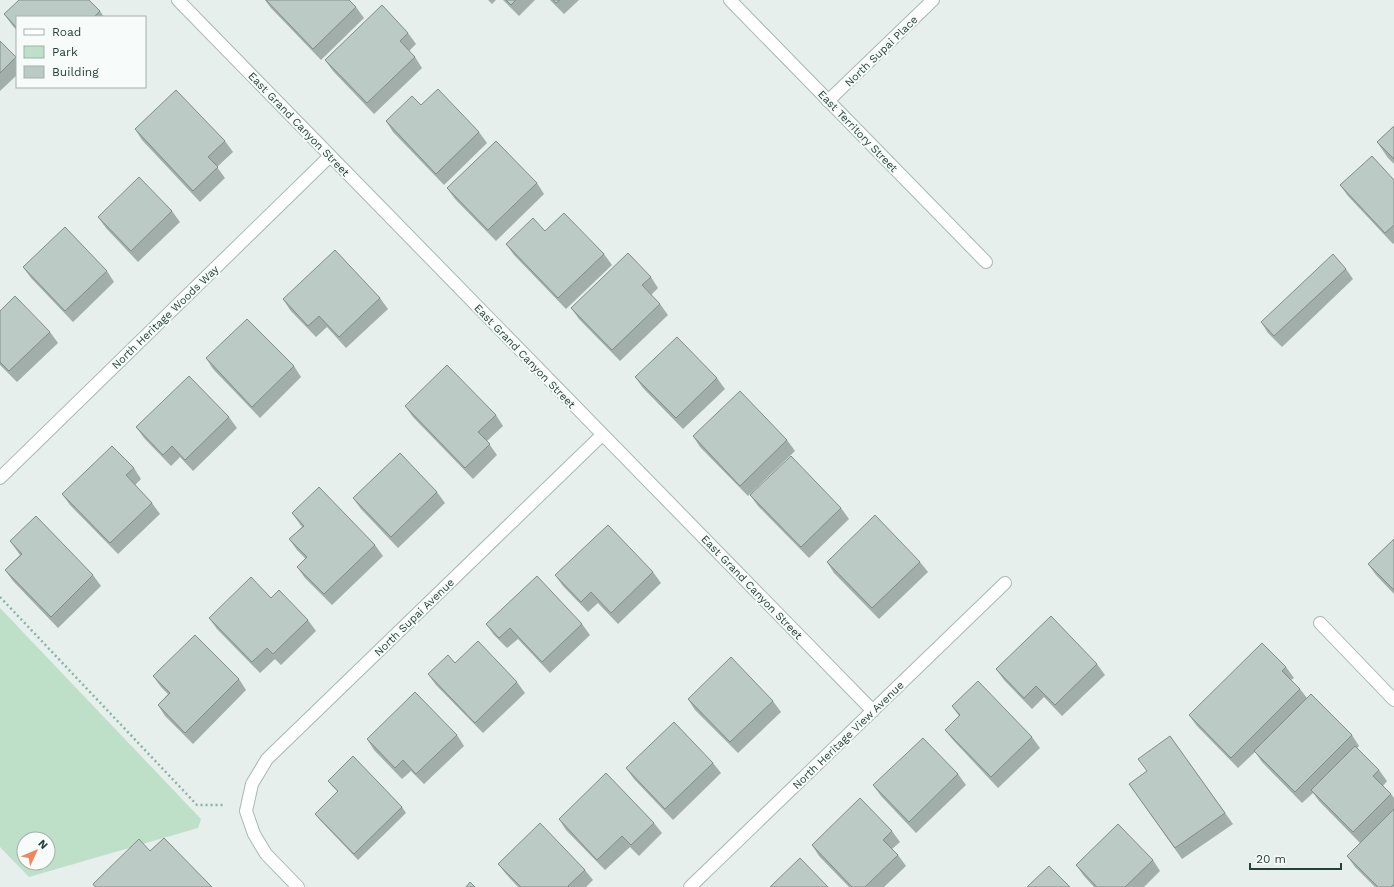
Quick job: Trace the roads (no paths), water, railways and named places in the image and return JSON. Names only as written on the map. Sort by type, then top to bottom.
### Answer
[{"type":"street","name":"East Grand Canyon Street","points":[[178,0],[873,711]]},
{"type":"street","name":"East Territory Street","points":[[730,0],[986,262]]},
{"type":"street","name":"North Supai Place","points":[[828,101],[933,0]]},
{"type":"street","name":"North Heritage Woods Way","points":[[0,478],[330,156]]},
{"type":"street","name":"North Supai Avenue","points":[[298,887],[266,854],[254,834],[246,811],[252,784],[267,759],[602,435]]},
{"type":"street","name":"North Heritage View Avenue","points":[[690,887],[1005,583]]},
{"type":"street","points":[[1320,623],[1394,700]]}]
